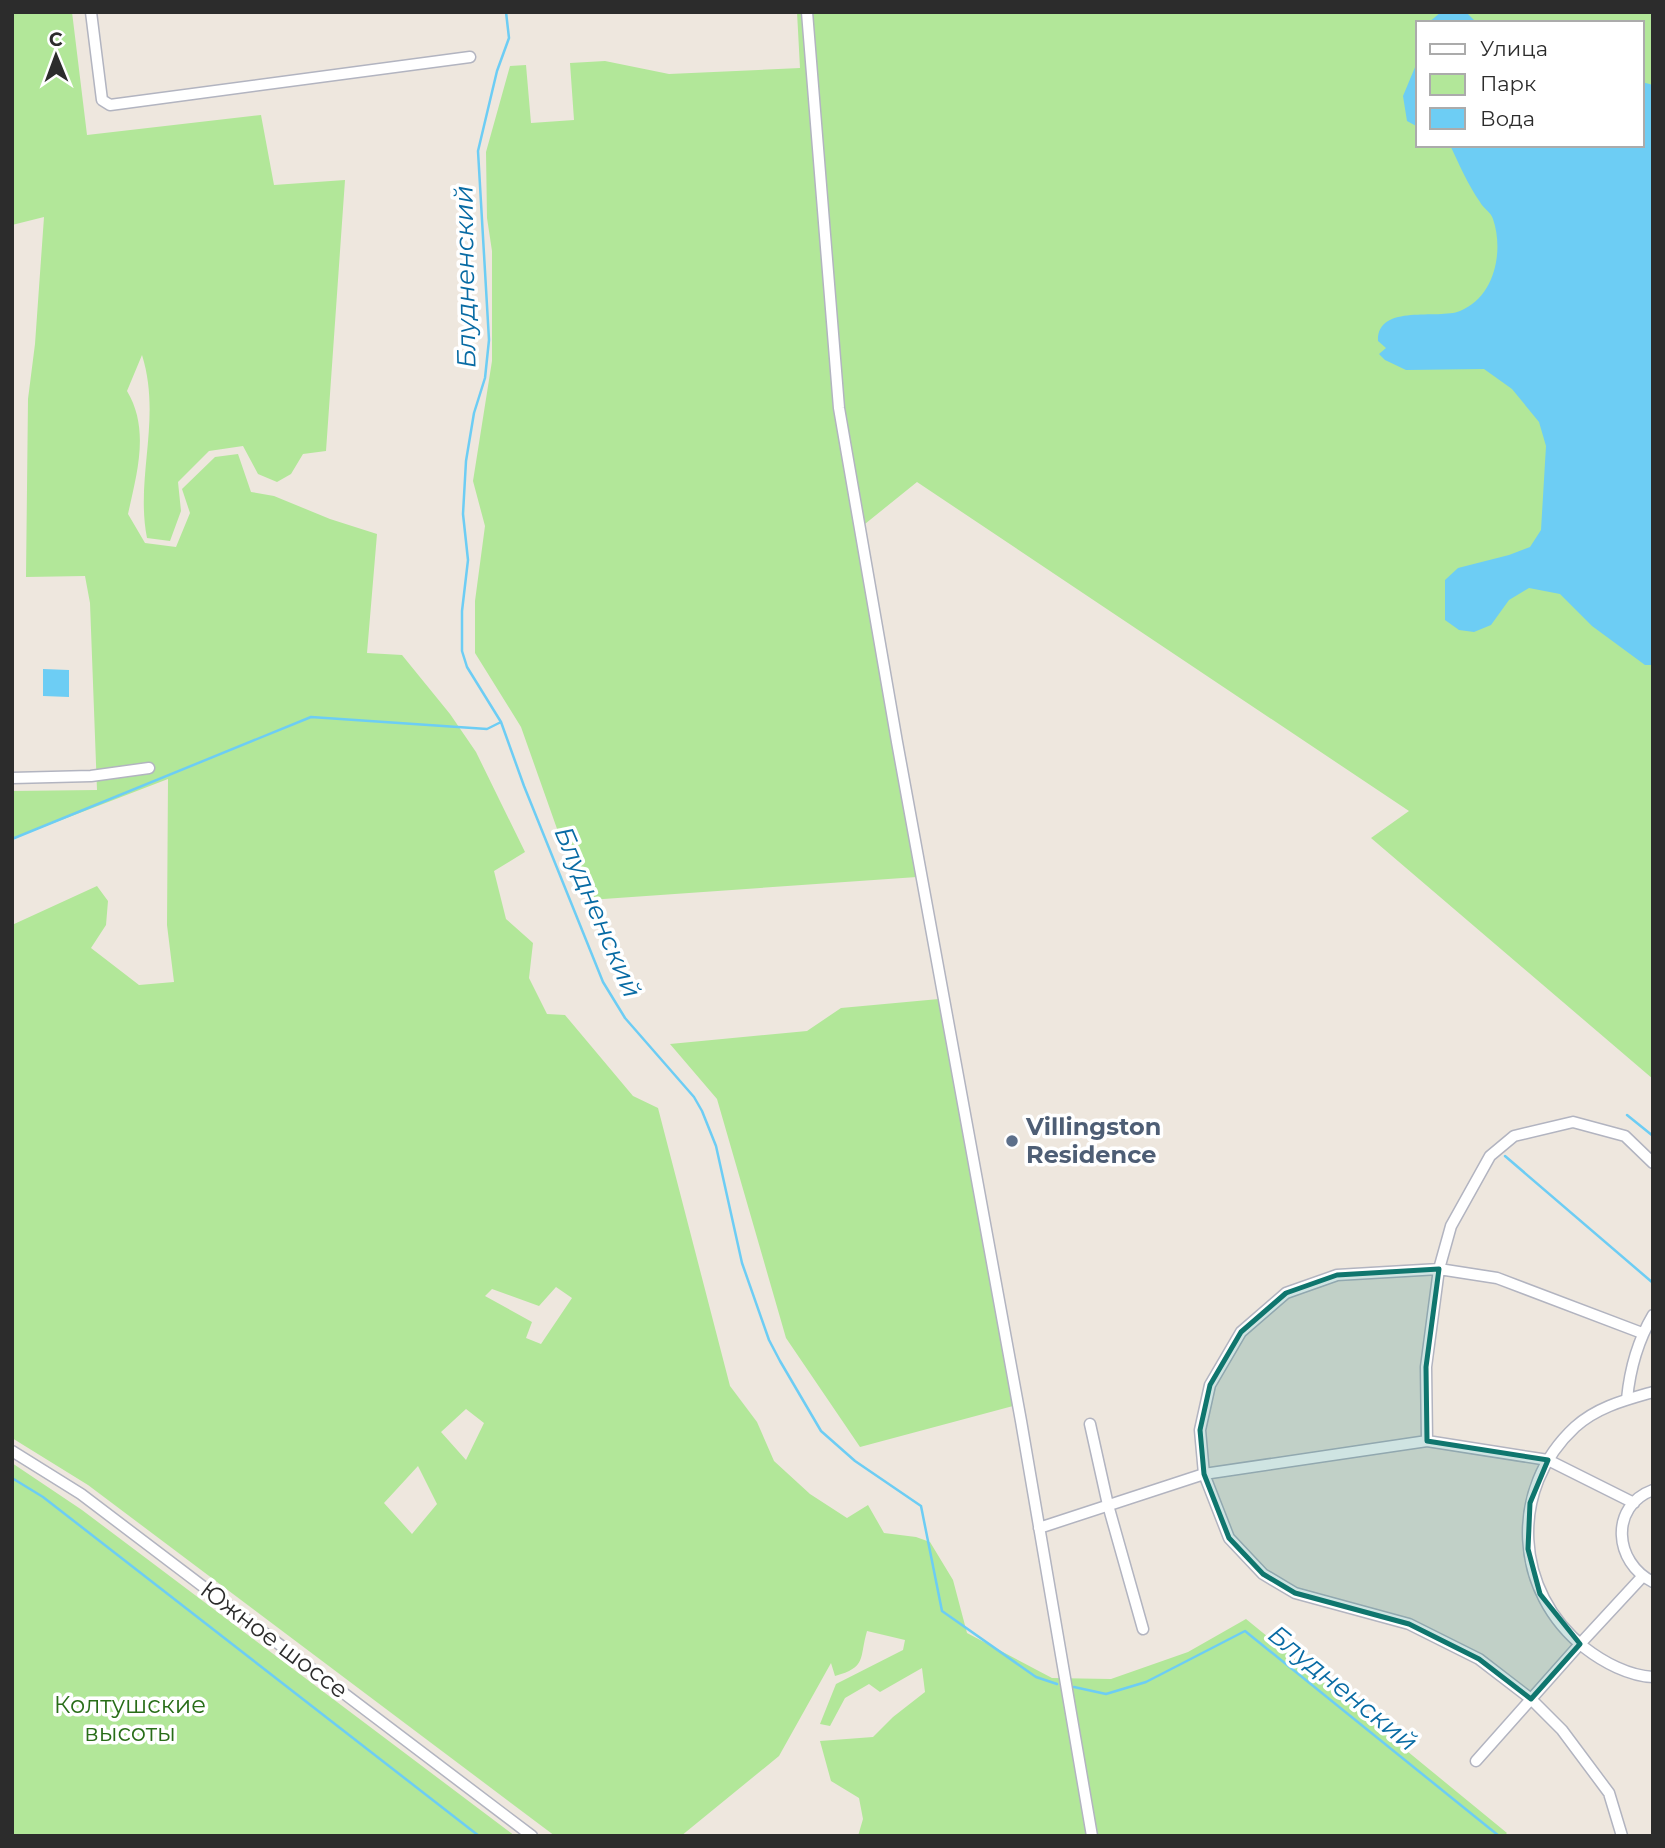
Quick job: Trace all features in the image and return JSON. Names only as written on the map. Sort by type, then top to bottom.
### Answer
[{"type":"street","points":[[91,12],[102,100],[110,105],[470,57]]},
{"type":"street","points":[[807,12],[839,408],[1092,1836]]},
{"type":"street","points":[[12,778],[91,776],[149,768]]},
{"type":"street","points":[[1427,1441],[1426,1367],[1439,1269],[1451,1226],[1490,1156],[1514,1136],[1573,1122],[1625,1136],[1653,1163]]},
{"type":"street","points":[[1622,1836],[1609,1793],[1562,1730],[1531,1699],[1479,1659],[1409,1624],[1295,1593],[1263,1574],[1229,1538],[1204,1474],[1200,1430],[1210,1385],[1241,1332],[1286,1293],[1337,1275],[1439,1269],[1497,1278],[1642,1333]]},
{"type":"street","points":[[1627,1399],[1630,1367],[1642,1333],[1653,1315]]},
{"type":"street","points":[[1653,1392],[1613,1403],[1576,1427],[1548,1460],[1530,1503],[1528,1549],[1540,1594],[1565,1632],[1601,1661],[1653,1677]]},
{"type":"street","points":[[1090,1424],[1108,1505],[1143,1629]]},
{"type":"street","points":[[1039,1528],[1204,1474],[1427,1441],[1548,1460],[1634,1503]]},
{"type":"street","name":"Южное шоссе","points":[[12,1451],[81,1494],[532,1836]]},
{"type":"street","points":[[1476,1761],[1580,1644],[1648,1579],[1631,1565],[1622,1542],[1625,1517],[1634,1503],[1653,1490]]},
{"type":"highlighted area","points":[[1439,1269],[1426,1367],[1427,1441],[1548,1460],[1530,1503],[1528,1549],[1540,1594],[1580,1644],[1531,1699],[1479,1659],[1409,1624],[1295,1593],[1263,1574],[1229,1538],[1204,1474],[1200,1430],[1210,1385],[1241,1332],[1286,1293],[1337,1275]]},
{"type":"green space","points":[[12,12],[72,12],[87,135],[261,115],[274,185],[345,180],[326,451],[303,454],[291,474],[277,482],[258,474],[243,446],[209,451],[178,482],[181,511],[170,541],[147,538],[144,493],[150,402],[142,355],[127,391],[134,406],[140,436],[138,467],[128,514],[145,543],[176,547],[190,513],[182,489],[215,457],[238,454],[251,492],[274,496],[330,519],[377,534],[367,653],[402,655],[450,714],[476,752],[525,852],[494,871],[506,919],[533,943],[529,978],[547,1014],[565,1015],[633,1096],[658,1108],[730,1386],[757,1422],[774,1461],[810,1494],[847,1518],[868,1505],[884,1533],[916,1537],[930,1542],[953,1580],[967,1633],[1052,1678],[1111,1679],[1188,1652],[1246,1619],[1507,1833],[1504,1836],[858,1836],[863,1819],[859,1798],[831,1781],[820,1741],[873,1737],[925,1692],[922,1668],[880,1692],[869,1684],[845,1698],[830,1726],[820,1724],[836,1684],[903,1650],[905,1640],[867,1631],[860,1661],[852,1669],[835,1676],[831,1663],[779,1756],[681,1836],[555,1836],[88,1485],[12,1438],[12,925],[97,886],[108,901],[106,925],[91,948],[139,985],[174,982],[167,925],[168,779],[12,839],[12,791],[97,790],[90,603],[85,576],[26,577],[28,399],[35,344],[44,217],[12,225]],"holes":[[[556,1287],[572,1298],[541,1344],[526,1338],[532,1322],[485,1296],[492,1289],[539,1306]],[[466,1409],[484,1423],[466,1460],[441,1432]],[[418,1466],[437,1504],[412,1534],[384,1503]]]},
{"type":"green space","points":[[797,12],[1653,12],[1653,1079],[1371,838],[1409,811],[917,482],[855,532],[917,877],[589,900],[573,874],[521,727],[475,653],[475,601],[485,526],[473,481],[492,361],[492,251],[487,218],[486,152],[510,66],[526,65],[531,123],[574,120],[570,63],[605,61],[669,74],[800,68]]},
{"type":"green space","points":[[939,999],[1013,1406],[860,1447],[786,1338],[717,1099],[670,1044],[807,1031],[841,1008]]},
{"type":"green space","name":"Колтушские высоты","points":[[12,1463],[82,1510],[515,1836],[12,1836]]},
{"type":"water","points":[[1441,12],[1467,13],[1475,21],[1430,21]]},
{"type":"water","points":[[1416,65],[1416,126],[1407,121],[1403,96]]},
{"type":"water","points":[[1644,83],[1653,85],[1653,665],[1645,665],[1592,626],[1560,594],[1529,588],[1509,600],[1491,625],[1474,632],[1459,630],[1445,620],[1445,580],[1458,568],[1530,547],[1541,530],[1546,446],[1539,422],[1512,389],[1484,369],[1406,370],[1385,360],[1379,354],[1386,348],[1378,341],[1380,329],[1387,322],[1410,315],[1460,311],[1472,304],[1489,284],[1497,258],[1496,232],[1491,214],[1472,189],[1451,147],[1644,147]]},
{"type":"water","points":[[43,669],[69,670],[69,697],[43,696]]},
{"type":"waterway","name":"Блудненский","points":[[506,12],[509,38],[497,71],[478,151],[489,340],[485,378],[474,413],[466,461],[463,514],[468,560],[462,611],[462,651],[467,667],[501,722],[603,982],[625,1018],[694,1097],[702,1111],[716,1146],[742,1263],[769,1340],[780,1361],[821,1431],[855,1461],[921,1506],[942,1611],[1036,1677],[1057,1684]]},
{"type":"waterway","points":[[12,839],[311,717],[487,729],[501,722]]},
{"type":"waterway","points":[[1627,1115],[1653,1136]]},
{"type":"waterway","points":[[1505,1156],[1653,1283]]},
{"type":"waterway","points":[[12,1478],[43,1497],[479,1836]]},
{"type":"waterway","name":"Блудненский","points":[[1074,1687],[1106,1694],[1146,1682],[1245,1631],[1499,1836]]},
{"type":"place","name":"Villingston Residence","points":[[1012,1141]]}]
